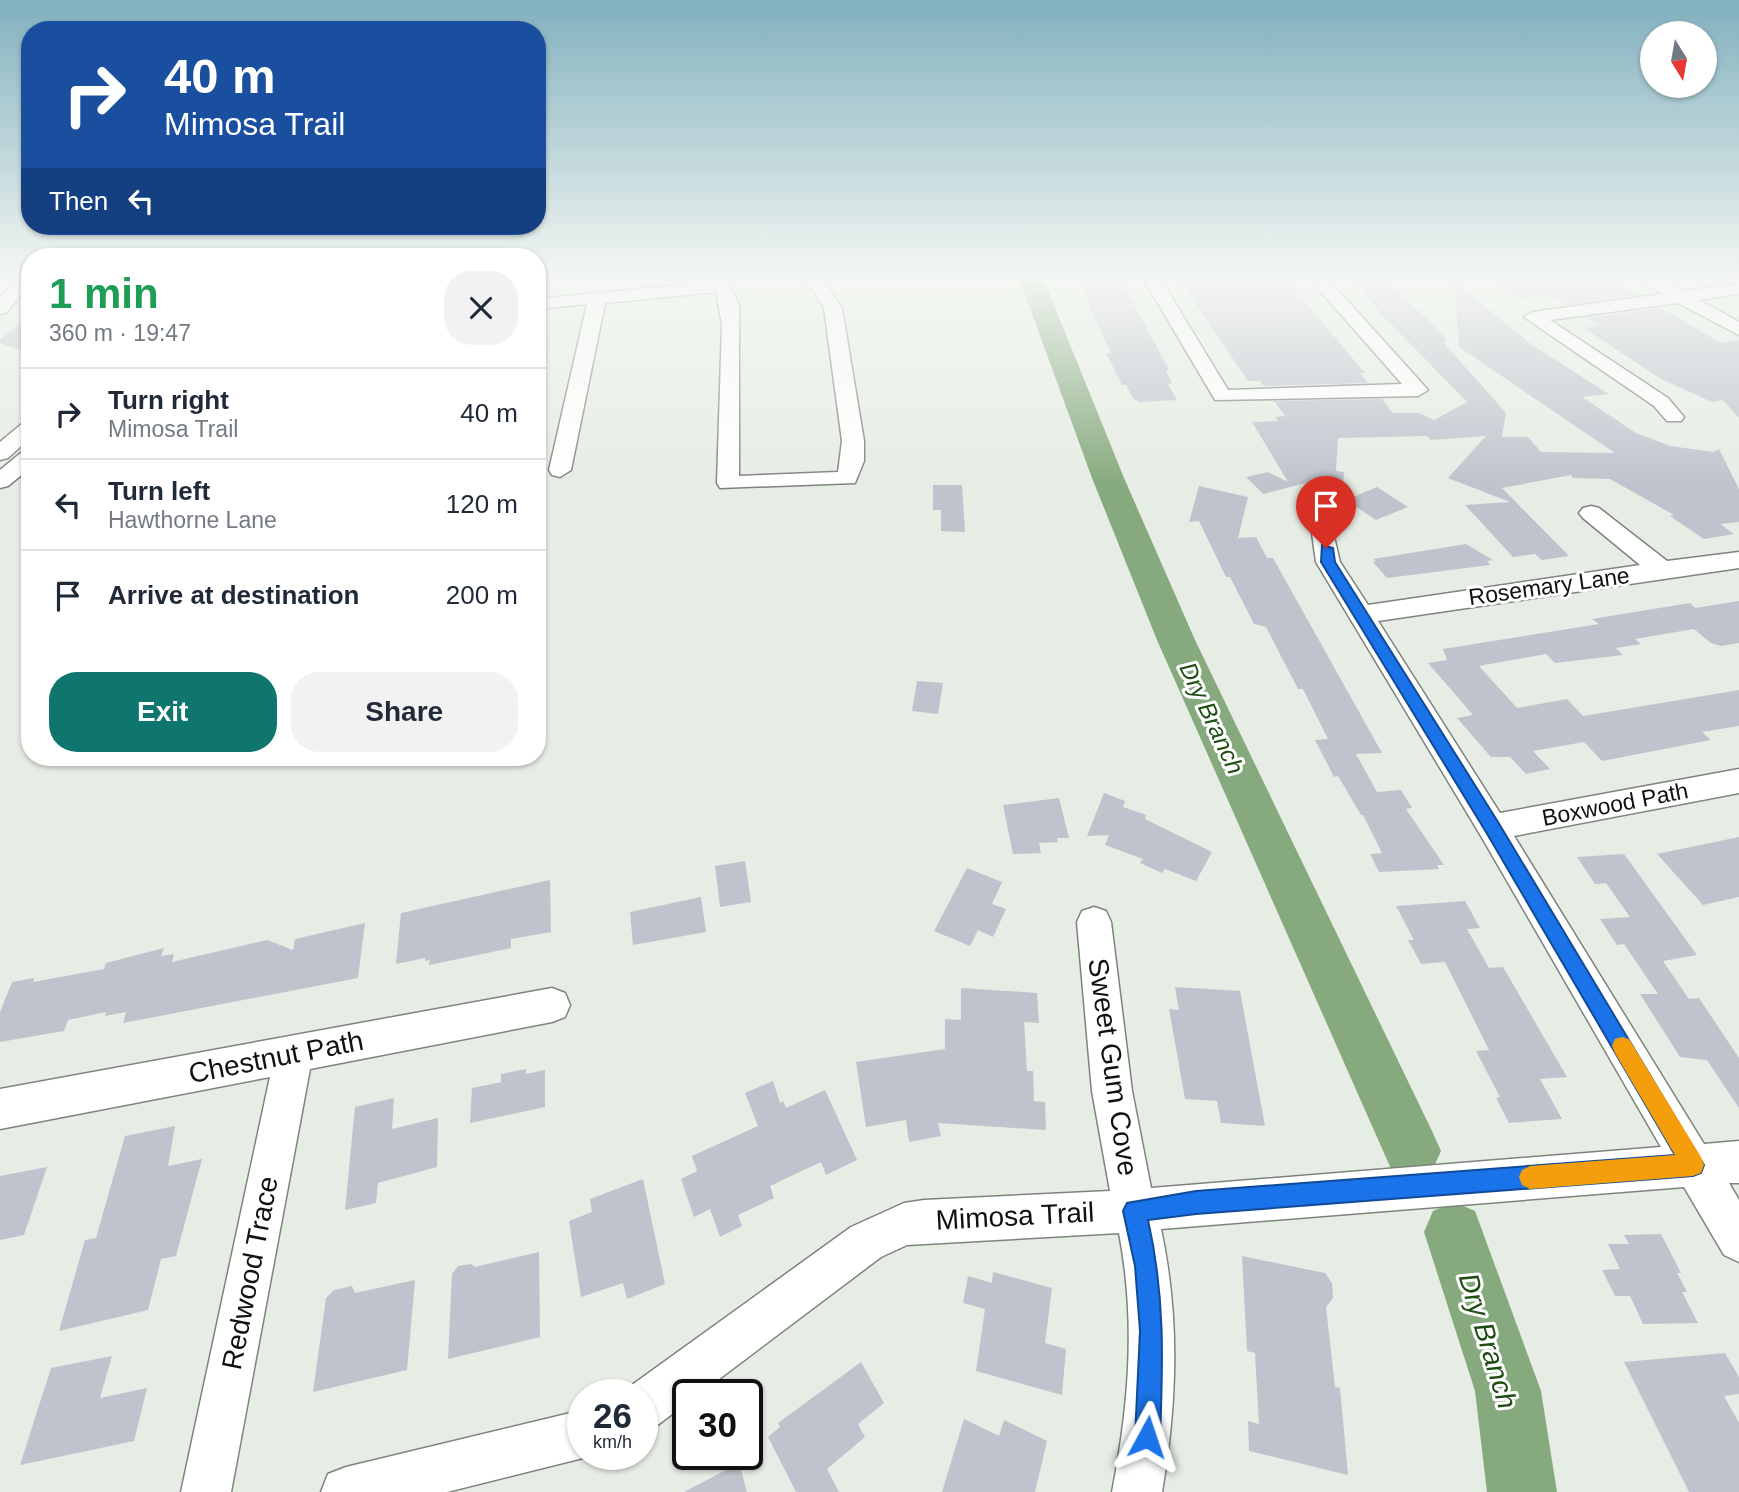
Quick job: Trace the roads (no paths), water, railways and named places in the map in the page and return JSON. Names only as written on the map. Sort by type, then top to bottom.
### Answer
[{"type":"street","points":[[560,470],[586,348]]},
{"type":"street","points":[[731,348],[728,483],[847,478],[853,461],[853,442],[839,348]]},
{"type":"street","points":[[1193,348],[1222,396],[1418,390],[1380,348]]},
{"type":"street","points":[[1580,348],[1661,401],[1674,417]]},
{"type":"street","points":[[0,453],[21,435]]},
{"type":"street","points":[[0,481],[21,464]]},
{"type":"street","points":[[1591,513],[1662,570]]},
{"type":"street","points":[[1325,533],[1328,562],[1492,827],[1739,1240]]},
{"type":"street","name":"Rosemary Lane","points":[[1360,615],[1739,560]]},
{"type":"street","name":"Boxwood Path","points":[[1492,827],[1739,781]]},
{"type":"street","name":"Sweet Gum Cove","points":[[1094,922],[1112,1092],[1147,1266],[1152,1331],[1147,1437],[1137,1492]]},
{"type":"street","name":"Chestnut Path","points":[[0,1109],[552,1005]]},
{"type":"street","name":"Redwood Trace","points":[[206,1492],[294,1053]]},
{"type":"street","name":"Mimosa Trail","points":[[658,1395],[866,1242],[904,1224],[1135,1211],[1196,1203],[1739,1161]]},
{"type":"street","points":[[346,1492],[567,1438]]},
{"type":"waterway","name":"Dry Branch","points":[[1058,348],[1108,478],[1176,640],[1412,1151]]},
{"type":"waterway","name":"Dry Branch","points":[[1454,1232],[1508,1391],[1522,1492]]}]
